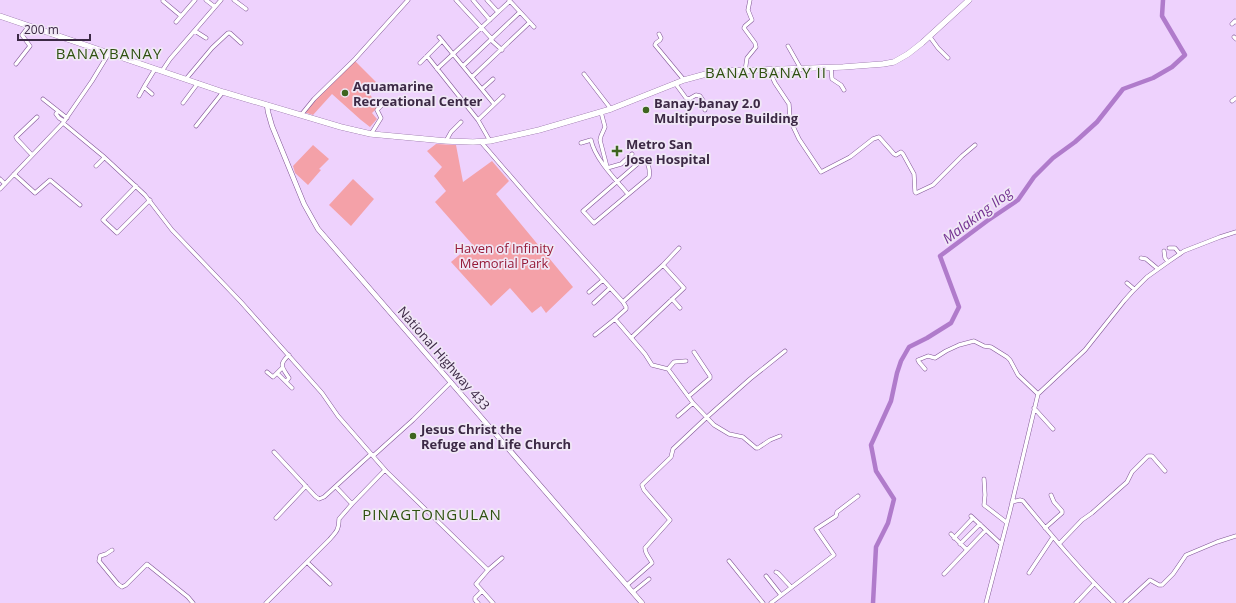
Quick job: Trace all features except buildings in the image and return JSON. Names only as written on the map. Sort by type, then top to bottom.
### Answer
[{"type":"highway","points":[[0,16],[198,84],[341,127],[371,134],[446,141],[481,142],[539,130],[611,109],[675,83],[706,74],[723,71],[831,68],[894,62],[908,54],[930,37],[969,0]]},
{"type":"main road","name":"National Highway 433","points":[[267,105],[272,126],[304,204],[318,229],[642,603]]},
{"type":"street","points":[[176,22],[195,0]]},
{"type":"street","points":[[206,0],[215,7]]},
{"type":"street","points":[[162,71],[170,59],[221,0]]},
{"type":"street","points":[[234,0],[246,9]]},
{"type":"street","points":[[301,115],[355,59],[408,0]]},
{"type":"street","points":[[456,0],[502,50]]},
{"type":"street","points":[[473,0],[490,20]]},
{"type":"street","points":[[487,0],[498,12]]},
{"type":"street","points":[[437,69],[454,55],[509,0],[534,27]]},
{"type":"street","points":[[745,71],[747,58],[756,47],[755,43],[744,28],[752,20],[748,10],[750,0]]},
{"type":"street","points":[[163,1],[181,16]]},
{"type":"street","points":[[463,66],[520,12]]},
{"type":"street","points":[[1232,24],[1235,21],[1236,22]]},
{"type":"street","points":[[472,77],[530,23]]},
{"type":"street","points":[[16,64],[30,46],[22,35],[29,26]]},
{"type":"street","points":[[195,31],[206,38]]},
{"type":"street","points":[[186,79],[212,48],[228,33],[230,33],[241,43]]},
{"type":"street","points":[[659,34],[660,40],[655,45],[684,80]]},
{"type":"street","points":[[439,37],[494,104]]},
{"type":"street","points":[[930,37],[948,58]]},
{"type":"street","points":[[420,63],[442,41]]},
{"type":"street","points":[[788,46],[801,69]]},
{"type":"street","points":[[0,189],[65,121],[109,53]]},
{"type":"street","points":[[427,56],[482,125],[491,141]]},
{"type":"street","points":[[831,68],[832,79],[841,85],[844,90]]},
{"type":"street","points":[[138,96],[155,69]]},
{"type":"street","points":[[769,70],[775,84],[789,104],[791,122],[799,140],[821,172],[850,157],[873,139],[879,137],[894,154],[896,155],[901,152],[903,154],[914,174],[916,193],[933,185],[975,145]]},
{"type":"street","points":[[584,74],[611,109]]},
{"type":"street","points":[[482,89],[493,79]]},
{"type":"street","points":[[675,83],[686,98],[689,99],[696,95],[700,96],[706,106],[705,110]]},
{"type":"street","points":[[183,103],[198,84]]},
{"type":"street","points":[[144,87],[152,94]]},
{"type":"street","points":[[196,126],[224,92]]},
{"type":"street","points":[[478,120],[503,96]]},
{"type":"street","points":[[1232,101],[1236,98]]},
{"type":"street","points":[[43,99],[58,110],[65,121],[150,200],[172,230],[246,307],[322,393],[338,416],[372,455],[488,570]]},
{"type":"street","points":[[371,134],[381,118],[377,110],[382,105]]},
{"type":"street","points":[[601,112],[605,127],[601,136],[601,143],[607,168]]},
{"type":"street","points":[[32,155],[16,137],[37,117]]},
{"type":"street","points":[[446,141],[448,135],[461,122]]},
{"type":"street","points":[[581,143],[591,140],[593,149],[616,181],[628,194]]},
{"type":"street","points":[[481,142],[626,307],[626,309],[615,319],[595,335]]},
{"type":"street","points":[[607,168],[622,164],[632,154]]},
{"type":"street","points":[[96,166],[104,158]]},
{"type":"street","points":[[642,160],[646,161],[650,176],[628,194],[594,223],[583,211],[642,160]]},
{"type":"street","points":[[14,174],[35,193],[50,180],[80,205]]},
{"type":"street","points":[[0,179],[5,184]]},
{"type":"street","points":[[136,186],[103,220],[117,233],[150,200]]},
{"type":"street","points":[[986,603],[1038,394],[1085,350],[1134,289],[1158,269],[1191,248],[1236,232]]},
{"type":"street","points":[[623,302],[679,248]]},
{"type":"street","points":[[1169,248],[1175,248],[1180,254]]},
{"type":"street","points":[[1164,251],[1165,258],[1168,262]]},
{"type":"street","points":[[1141,258],[1146,259],[1158,269]]},
{"type":"street","points":[[631,338],[684,288],[663,265]]},
{"type":"street","points":[[589,292],[603,280]]},
{"type":"street","points":[[1127,283],[1134,289]]},
{"type":"street","points":[[594,303],[610,288]]},
{"type":"street","points":[[672,299],[680,308]]},
{"type":"street","points":[[615,319],[645,354],[652,365],[668,369],[693,403],[714,425],[729,434],[743,437],[756,448],[780,436]]},
{"type":"street","points":[[925,369],[918,360],[924,357],[935,358],[959,345],[974,341],[984,346],[991,347],[1007,357],[1018,375],[1038,394]]},
{"type":"street","points":[[627,585],[652,563],[645,551],[645,548],[670,520],[644,490],[642,485],[671,457],[673,449],[706,418],[750,379],[785,351]]},
{"type":"street","points":[[689,396],[710,378],[694,352]]},
{"type":"street","points":[[286,382],[289,378],[281,364],[288,355]]},
{"type":"street","points":[[668,369],[675,361],[686,361]]},
{"type":"street","points":[[267,372],[273,377],[282,368]]},
{"type":"street","points":[[278,373],[292,388]]},
{"type":"street","points":[[274,452],[319,499],[324,497],[336,487],[413,420],[451,382]]},
{"type":"street","points":[[678,416],[693,403]]},
{"type":"street","points":[[1034,408],[1053,429]]},
{"type":"street","points":[[1059,544],[1082,520],[1092,513],[1126,482],[1132,472],[1148,456],[1152,456],[1165,471]]},
{"type":"street","points":[[268,603],[336,533],[339,526],[339,519],[386,470]]},
{"type":"street","points":[[984,479],[984,505],[1006,522]]},
{"type":"street","points":[[276,518],[306,486]]},
{"type":"street","points":[[336,487],[352,504]]},
{"type":"street","points":[[1045,528],[1062,513],[1051,495]]},
{"type":"street","points":[[771,603],[834,555],[816,529],[836,516],[837,512],[858,496]]},
{"type":"street","points":[[1012,502],[1020,500],[1023,501],[1094,584],[1114,603]]},
{"type":"street","points":[[954,538],[972,517],[1001,544]]},
{"type":"street","points":[[960,544],[980,524]]},
{"type":"street","points":[[944,574],[986,530]]},
{"type":"street","points":[[951,534],[967,550]]},
{"type":"street","points":[[1125,603],[1150,580],[1162,585],[1173,574],[1184,557],[1189,553],[1236,536]]},
{"type":"street","points":[[1029,573],[1053,537]]},
{"type":"street","points":[[112,550],[100,556],[99,561],[122,587],[126,585],[147,564],[188,597],[193,603]]},
{"type":"street","points":[[492,603],[477,586],[477,582],[502,558]]},
{"type":"street","points":[[308,562],[330,584]]},
{"type":"street","points":[[729,562],[763,603]]},
{"type":"street","points":[[776,572],[792,587]]},
{"type":"street","points":[[766,576],[781,595]]},
{"type":"street","points":[[633,592],[649,579]]},
{"type":"street","points":[[1076,603],[1094,584]]},
{"type":"street","points":[[478,603],[475,598],[482,591]]},
{"type":"green space","name":"Aquamarine Recreational Center","points":[[354,60],[376,82],[367,91],[379,106],[372,113],[377,119],[370,127],[332,94],[313,115],[304,112]]},
{"type":"green space","name":"Haven of Infinity Memorial Park","points":[[436,144],[456,145],[463,182],[492,161],[509,181],[496,194],[573,287],[546,313],[541,306],[532,313],[510,288],[491,306],[451,262],[472,244],[435,202],[446,191],[434,176],[442,167],[427,151]]},
{"type":"green space","points":[[313,145],[329,159],[319,169],[321,170],[308,185],[295,173],[293,166]]},
{"type":"green space","points":[[353,179],[374,199],[351,226],[329,205]]},
{"type":"waterway","name":"Malaking Ilog","points":[[873,603],[876,547],[888,523],[894,499],[876,471],[871,445],[891,401],[897,373],[901,361],[909,347],[951,323],[959,307],[940,256],[1018,200],[1034,177],[1053,158],[1075,142],[1097,122],[1123,89],[1153,78],[1172,67],[1185,55],[1162,16],[1163,0]]},
{"type":"place","name":"Aquamarine Recreational Center","points":[[345,93]]},
{"type":"place","name":"Banay-banay 2.0 Multipurpose Building","points":[[646,110]]},
{"type":"place","name":"Metro San Jose Hospital","points":[[617,151]]},
{"type":"place","name":"Jesus Christ the Refuge and Life Church","points":[[413,436]]},
{"type":"district","name":"BANAYBANAY","points":[[109,53]]},
{"type":"district","name":"BANAYBANAY II","points":[[766,72]]},
{"type":"district","name":"PINAGTONGULAN","points":[[432,514]]}]
